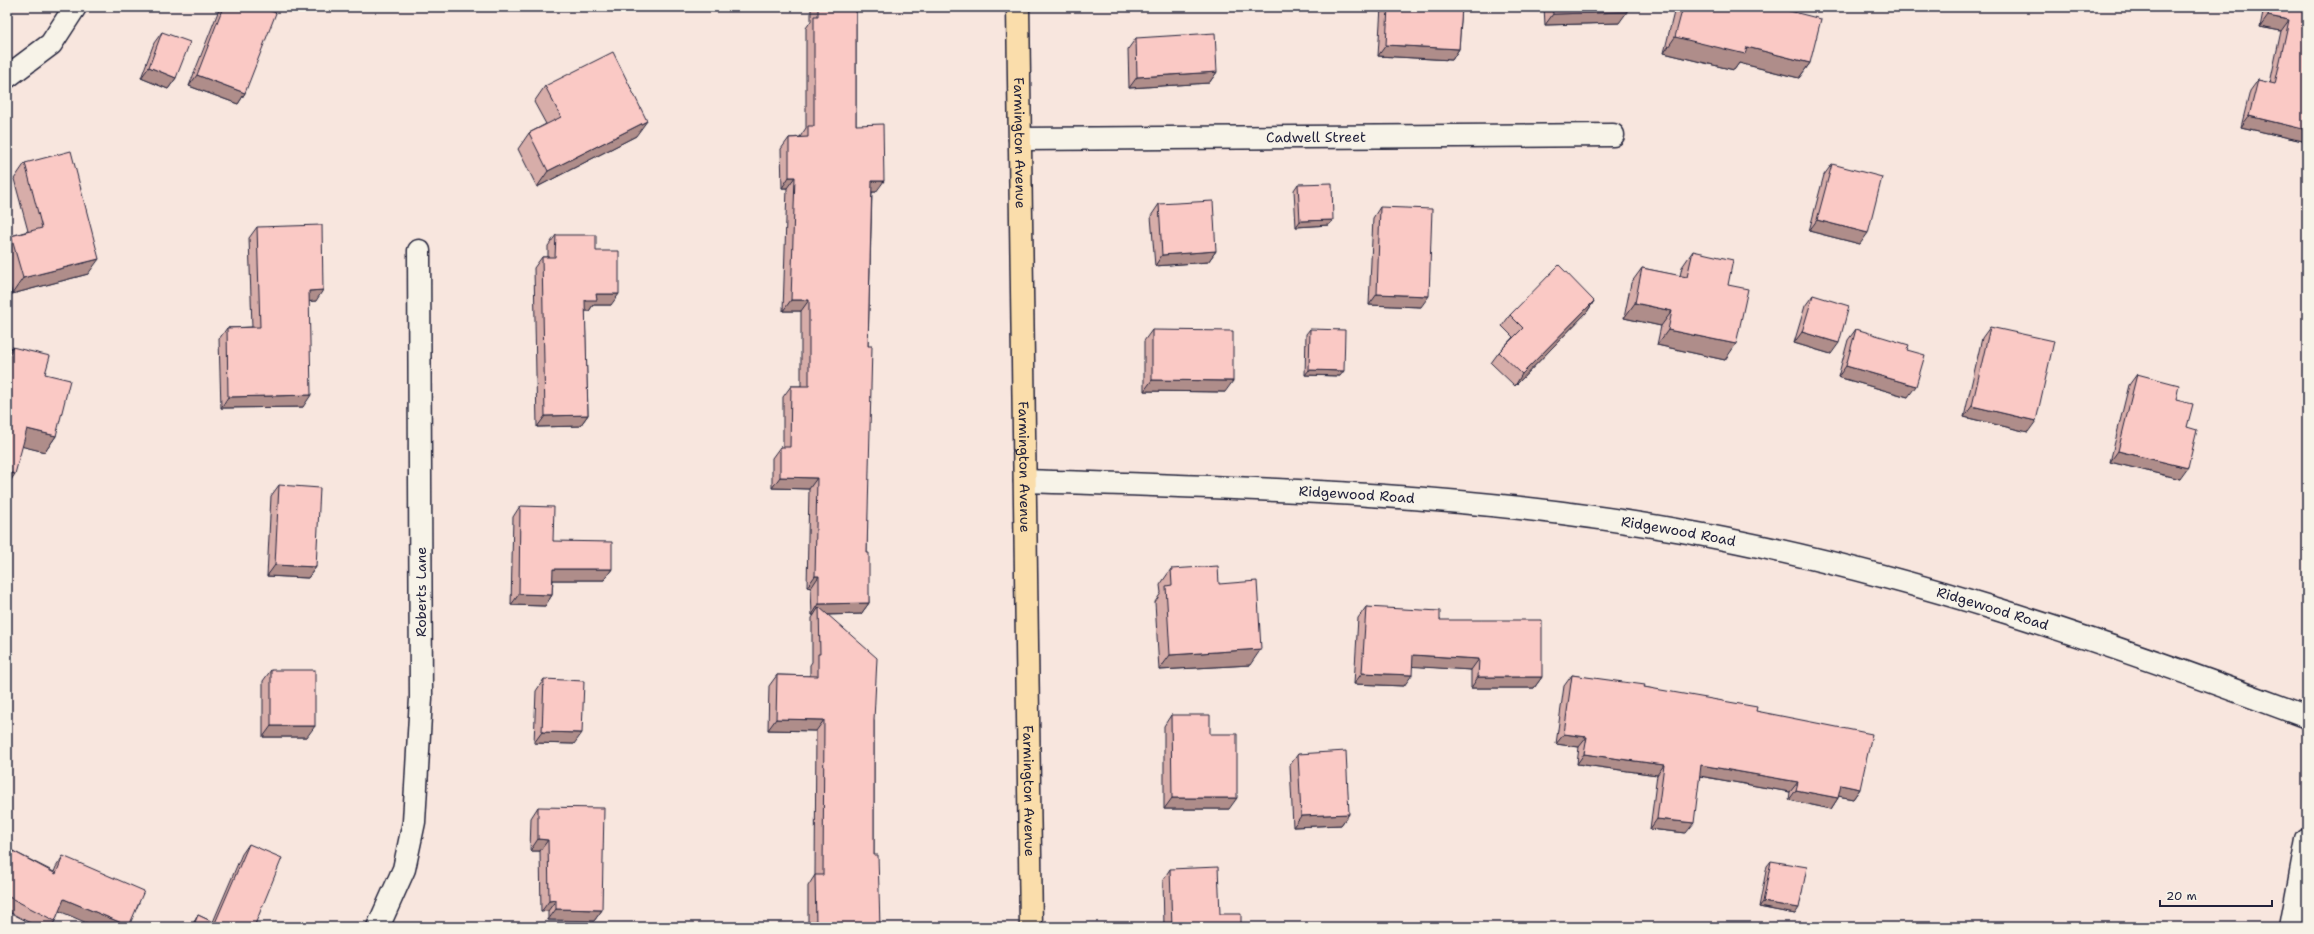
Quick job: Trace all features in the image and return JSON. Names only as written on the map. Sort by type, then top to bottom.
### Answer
[{"type":"main road","points":[[7,77],[51,44],[75,7]]},
{"type":"main road","name":"Farmington Avenue","points":[[1018,7],[1031,927]]},
{"type":"main road","name":"Cadwell Street","points":[[1020,139],[1613,135]]},
{"type":"main road","name":"Roberts Lane","points":[[378,927],[404,869],[415,814],[421,698],[419,251]]},
{"type":"main road","name":"Ridgewood Road","points":[[1025,481],[1286,490],[1406,496],[1551,511],[1682,531],[1795,555],[1940,592],[2074,635],[2307,717]]},
{"type":"main road","points":[[2291,927],[2307,840]]},
{"type":"building","points":[[223,7],[260,7],[276,13],[245,93],[197,75]]},
{"type":"building","points":[[818,7],[856,7],[856,125],[883,124],[884,181],[872,181],[868,346],[872,346],[867,553],[869,553],[869,603],[819,604],[819,576],[815,576],[817,478],[780,477],[780,447],[790,447],[791,386],[809,386],[809,300],[791,300],[795,177],[789,177],[789,138],[808,137],[808,126],[814,126],[814,16],[818,16]]},
{"type":"building","points":[[1388,7],[1462,7],[1459,49],[1386,45]]},
{"type":"building","points":[[1552,7],[1627,7],[1627,12],[1553,14]]},
{"type":"building","points":[[1683,7],[1774,7],[1821,19],[1810,63],[1747,47],[1745,54],[1675,37]]},
{"type":"building","points":[[2270,7],[2307,7],[2307,130],[2249,116],[2258,80],[2275,84],[2289,20],[2268,16]]},
{"type":"building","points":[[162,32],[190,42],[176,78],[149,67]]},
{"type":"building","points":[[1215,33],[1217,72],[1137,77],[1136,38]]},
{"type":"building","points":[[613,52],[647,121],[548,171],[529,133],[561,117],[545,86]]},
{"type":"building","points":[[71,151],[99,259],[23,278],[11,236],[42,228],[25,163]]},
{"type":"building","points":[[1832,164],[1882,177],[1868,233],[1817,220]]},
{"type":"building","points":[[1332,183],[1333,220],[1300,221],[1298,184]]},
{"type":"building","points":[[1213,201],[1216,251],[1162,255],[1159,204]]},
{"type":"building","points":[[1380,207],[1432,209],[1429,296],[1377,294]]},
{"type":"building","points":[[322,225],[323,290],[309,291],[311,395],[228,397],[227,328],[260,327],[257,227]]},
{"type":"building","points":[[556,235],[596,235],[596,251],[619,251],[619,294],[596,294],[597,300],[585,300],[588,415],[545,416],[542,257],[555,257]]},
{"type":"building","points":[[1693,251],[1733,260],[1728,285],[1748,289],[1736,344],[1668,330],[1672,311],[1635,303],[1642,268],[1687,277]]},
{"type":"building","points":[[1559,265],[1594,301],[1522,374],[1499,352],[1523,328],[1510,315]]},
{"type":"building","points":[[1813,295],[1849,306],[1839,343],[1802,332]]},
{"type":"building","points":[[1990,327],[2054,341],[2036,421],[1972,406]]},
{"type":"building","points":[[1310,329],[1345,330],[1344,371],[1309,370]]},
{"type":"building","points":[[1856,329],[1909,345],[1907,350],[1925,355],[1916,386],[1846,366]]},
{"type":"building","points":[[1152,330],[1233,331],[1233,381],[1152,380]]},
{"type":"building","points":[[12,347],[50,356],[45,374],[70,380],[56,436],[27,429],[15,474],[7,472],[7,367]]},
{"type":"building","points":[[2137,374],[2179,385],[2176,400],[2193,404],[2187,427],[2197,430],[2188,468],[2118,451]]},
{"type":"building","points":[[279,485],[320,488],[316,567],[275,565]]},
{"type":"building","points":[[520,506],[554,507],[553,541],[612,542],[612,569],[553,569],[552,595],[519,594]]},
{"type":"building","points":[[1218,566],[1219,584],[1257,581],[1261,649],[1170,655],[1166,586],[1172,585],[1171,569]]},
{"type":"building","points":[[819,607],[877,658],[874,720],[874,855],[878,855],[880,927],[816,925],[815,875],[823,875],[824,720],[776,719],[777,675],[818,676],[818,654],[820,654]]},
{"type":"building","points":[[1366,607],[1440,611],[1440,620],[1542,620],[1542,677],[1478,677],[1479,659],[1413,655],[1412,675],[1362,673]]},
{"type":"building","points":[[271,670],[315,670],[315,726],[271,726]]},
{"type":"building","points":[[1572,675],[1645,685],[1644,687],[1757,707],[1756,711],[1872,734],[1860,789],[1841,785],[1838,798],[1796,790],[1798,782],[1701,765],[1694,823],[1657,819],[1664,765],[1584,754],[1587,737],[1564,734]]},
{"type":"building","points":[[544,679],[584,681],[582,733],[542,732]]},
{"type":"building","points":[[1171,715],[1210,715],[1210,734],[1237,734],[1237,798],[1172,798]]},
{"type":"building","points":[[1346,751],[1349,814],[1301,816],[1298,754]]},
{"type":"building","points":[[538,807],[604,808],[602,910],[556,909],[556,900],[549,901],[548,840],[538,839]]},
{"type":"building","points":[[249,844],[282,858],[254,927],[193,927],[198,915],[215,923]]},
{"type":"building","points":[[7,848],[56,874],[63,856],[144,891],[129,926],[64,899],[55,921],[7,896]]},
{"type":"building","points":[[1771,861],[1807,867],[1799,908],[1763,902]]},
{"type":"building","points":[[1218,867],[1220,914],[1241,914],[1241,927],[1172,927],[1170,869]]}]
